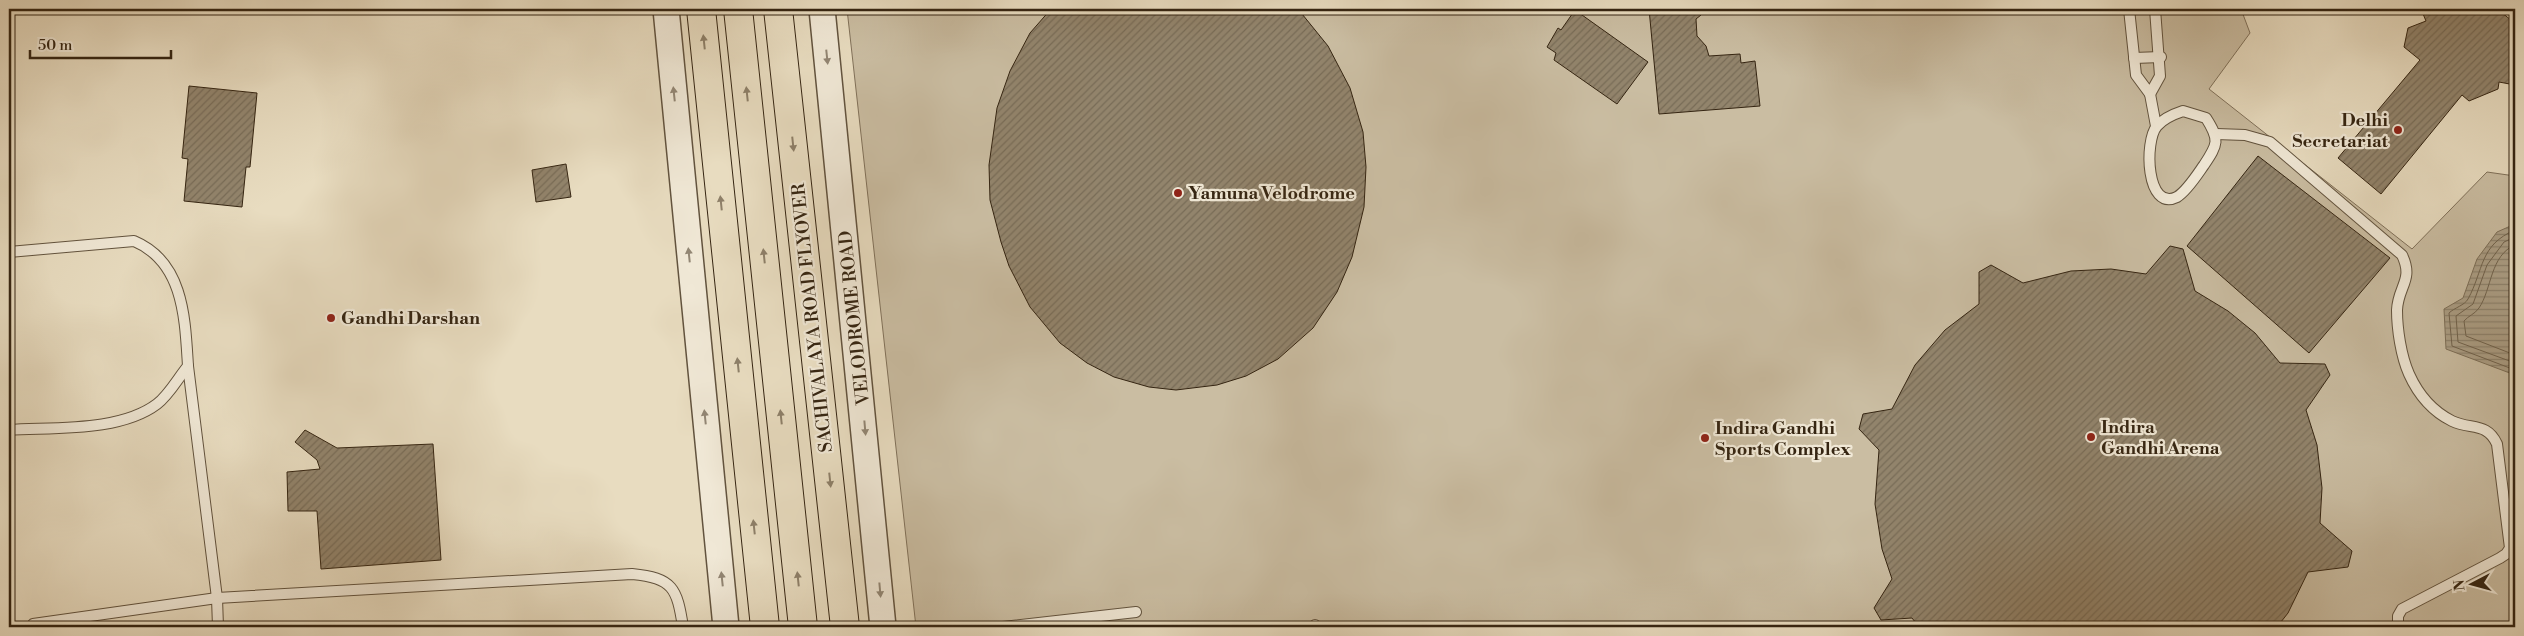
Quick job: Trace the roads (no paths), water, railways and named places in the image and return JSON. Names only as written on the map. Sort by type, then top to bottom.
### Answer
[{"type":"highway","points":[[701,9],[765,627]]},
{"type":"highway","points":[[738,9],[803,627]]},
{"type":"highway","name":"SACHIVALAYA ROAD FLYOVER","points":[[778,9],[845,627]]},
{"type":"street","points":[[666,9],[726,627]]},
{"type":"street","name":"VELODROME ROAD","points":[[822,9],[883,627]]},
{"type":"lane","points":[[2129,9],[2136,75],[2150,94],[2156,126],[2148,160],[2155,189],[2161,196],[2168,198],[2180,195],[2198,174],[2216,147],[2216,134],[2206,118],[2183,111],[2175,113],[2156,126]]},
{"type":"lane","points":[[2150,94],[2160,76],[2155,9]]},
{"type":"lane","points":[[2134,58],[2160,57]]},
{"type":"lane","points":[[2216,134],[2245,135],[2270,142],[2402,255],[2408,267],[2408,276],[2401,292],[2398,317],[2408,372],[2419,393],[2436,411],[2453,421],[2486,429],[2492,434],[2497,444],[2510,548],[2500,558],[2402,609],[2398,616],[2398,627]]},
{"type":"lane","points":[[9,252],[134,242],[149,248],[161,259],[176,282],[186,326],[188,366],[218,627]]},
{"type":"lane","points":[[9,430],[117,423],[140,416],[159,403],[188,366]]},
{"type":"lane","points":[[32,624],[216,598],[632,574],[654,576],[667,582],[679,601],[684,627]]},
{"type":"lane","points":[[1003,627],[1136,612]]},
{"type":"water","points":[[2515,224],[2515,375],[2446,349],[2444,309],[2463,298],[2477,259],[2497,232]]},
{"type":"place","name":"Delhi Secretariat","points":[[2398,130]]},
{"type":"place","name":"Yamuna Velodrome","points":[[1178,193]]},
{"type":"place","name":"Gandhi Darshan","points":[[331,318]]},
{"type":"place","name":"Indira Gandhi Arena","points":[[2091,437]]},
{"type":"place","name":"Indira Gandhi Sports Complex","points":[[1705,438]]}]
